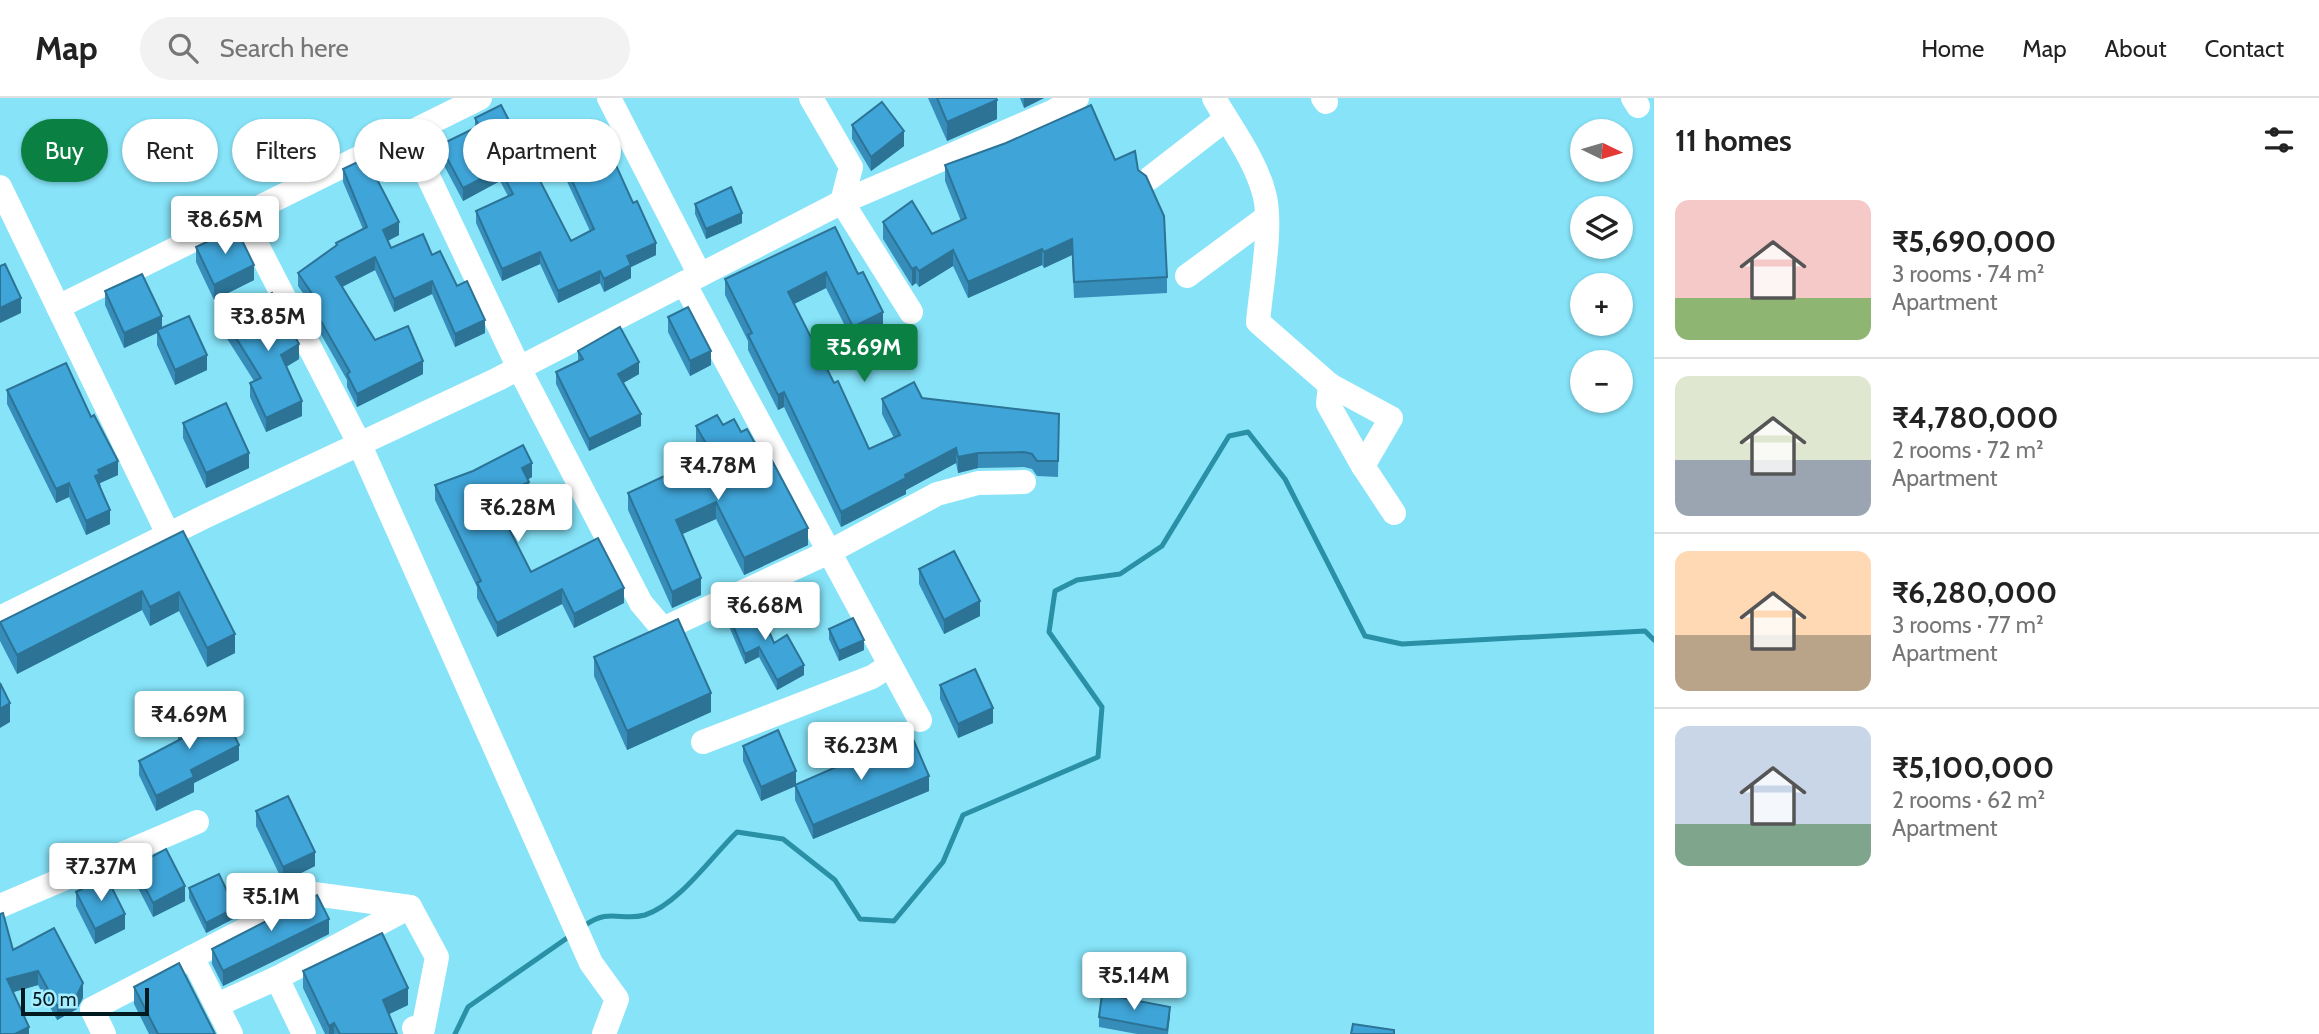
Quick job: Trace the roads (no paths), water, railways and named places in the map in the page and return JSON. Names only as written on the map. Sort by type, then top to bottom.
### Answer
[{"type":"street","points":[[438,119],[480,98]]},
{"type":"street","points":[[610,98],[692,279],[829,552],[920,720]]},
{"type":"street","points":[[811,98],[851,167],[842,202],[912,312]]},
{"type":"street","points":[[0,618],[169,534],[519,368],[842,202],[1052,112],[1077,98]]},
{"type":"street","points":[[1150,178],[1220,108],[1255,170],[1265,194],[1267,217],[1258,322],[1329,384],[1391,418],[1363,466]]},
{"type":"street","points":[[58,307],[354,161]]},
{"type":"street","points":[[431,182],[519,368],[641,603],[663,629],[829,552],[937,494],[978,483],[1024,482]]},
{"type":"street","points":[[0,187],[169,534]]},
{"type":"street","points":[[242,216],[359,443],[568,915],[591,963],[617,999],[604,1034]]},
{"type":"street","points":[[1187,276],[1267,217]]},
{"type":"street","points":[[1329,384],[1328,404],[1363,466],[1394,513]]},
{"type":"street","points":[[704,742],[872,677],[889,667]]},
{"type":"street","points":[[0,906],[197,822]]},
{"type":"street","points":[[103,1034],[92,1009],[314,894],[410,907]]},
{"type":"street","points":[[216,1005],[277,978],[410,907]]},
{"type":"street","points":[[410,907],[437,957],[423,1029],[414,1028],[416,1034]]},
{"type":"street","points":[[192,957],[231,1034]]},
{"type":"street","points":[[277,978],[304,1034]]},
{"type":"waterway","points":[[584,926],[601,917],[637,917],[658,909],[682,890],[737,832],[783,839],[835,880],[860,919],[894,921],[943,862],[963,815],[1098,757],[1102,707],[1049,632],[1055,591],[1077,580],[1120,574],[1162,546],[1229,436],[1248,432],[1285,479],[1365,636],[1402,644],[1645,631],[1654,640]]},
{"type":"waterway","points":[[455,1034],[468,1007],[570,936]]}]
